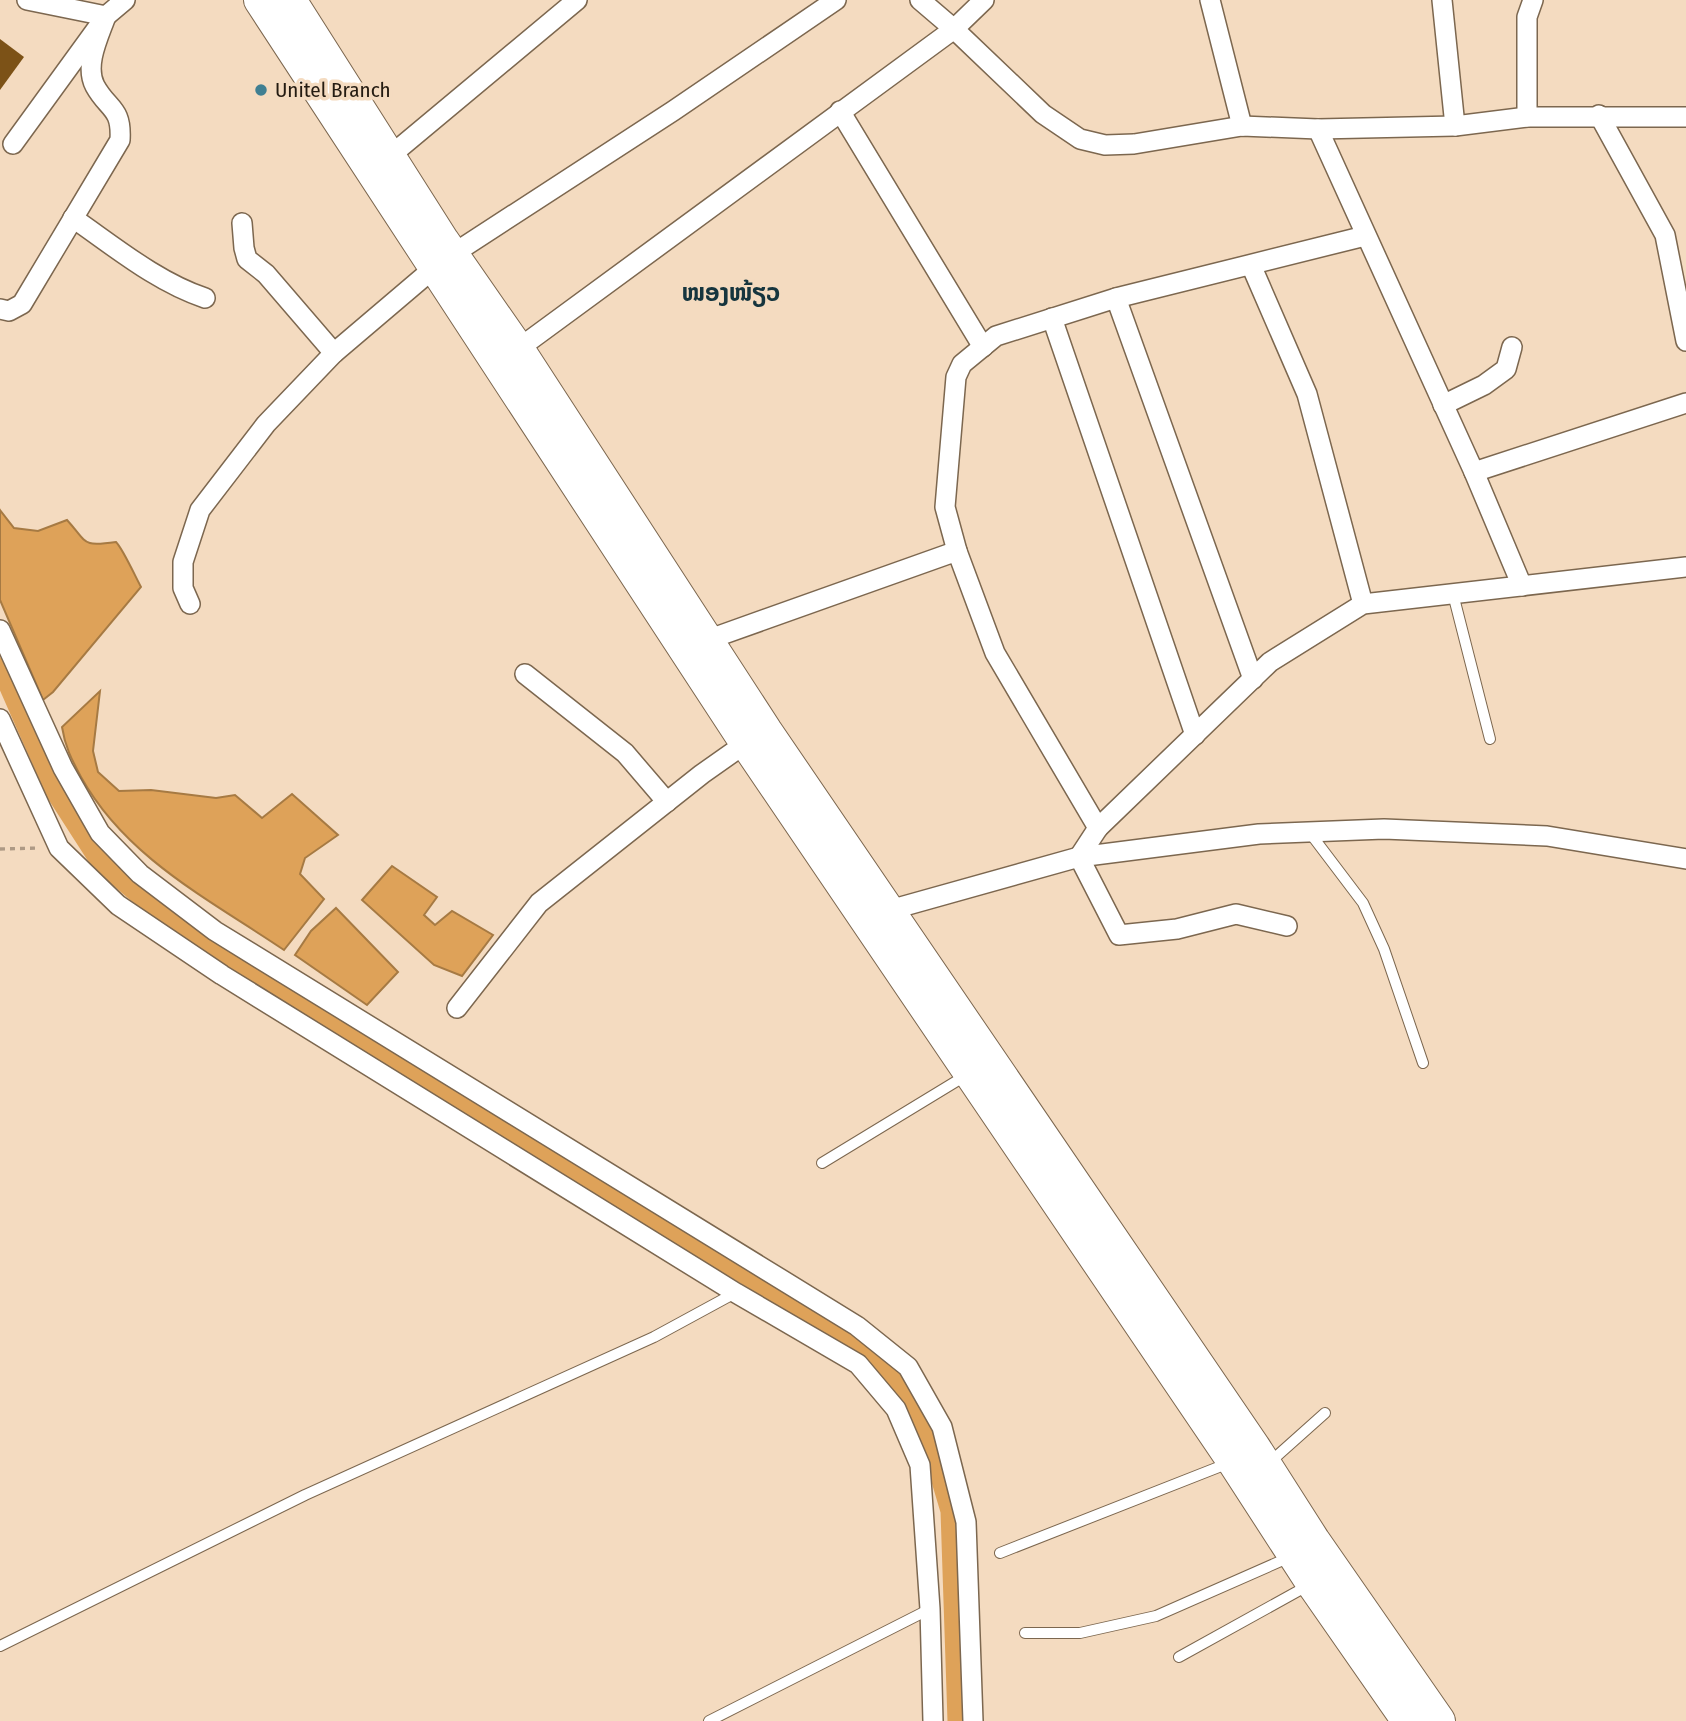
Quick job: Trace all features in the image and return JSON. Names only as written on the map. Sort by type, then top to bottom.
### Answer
[{"type":"highway","points":[[260,0],[443,261],[746,743],[877,914],[1266,1466],[1314,1541],[1439,1721]]},
{"type":"highway","points":[[290,0],[390,156],[443,261],[518,349],[766,731],[877,914],[969,1074],[1408,1721]]},
{"type":"street","points":[[27,0],[106,16]]},
{"type":"street","points":[[13,144],[106,16],[125,0]]},
{"type":"street","points":[[390,156],[577,0]]},
{"type":"street","points":[[190,604],[183,588],[183,562],[200,510],[265,424],[334,353],[443,261],[673,111],[835,0]]},
{"type":"street","points":[[919,0],[954,29],[1044,114],[1080,139],[1105,145],[1134,144],[1242,126],[1318,129],[1455,126],[1527,117],[1686,117]]},
{"type":"street","points":[[518,349],[954,29],[984,0]]},
{"type":"street","points":[[1210,0],[1242,126]]},
{"type":"street","points":[[1442,0],[1455,126]]},
{"type":"street","points":[[1527,117],[1527,17],[1533,0]]},
{"type":"street","points":[[0,309],[9,311],[22,304],[120,140],[121,124],[111,105],[94,85],[92,64],[96,41],[106,16]]},
{"type":"street","points":[[840,111],[983,347]]},
{"type":"street","points":[[1599,116],[1665,234],[1686,341]]},
{"type":"street","points":[[1318,129],[1474,472],[1522,586]]},
{"type":"street","points":[[73,218],[163,279],[183,291],[205,298]]},
{"type":"street","points":[[242,223],[247,259],[266,274],[334,353]]},
{"type":"street","points":[[1098,828],[995,653],[957,551],[945,508],[956,377],[962,364],[996,336],[1116,298],[1365,236]]},
{"type":"street","points":[[1251,265],[1307,394],[1363,604]]},
{"type":"street","points":[[1116,298],[1252,679]]},
{"type":"street","points":[[1052,318],[1195,735]]},
{"type":"street","points":[[1443,405],[1484,385],[1506,369],[1511,347]]},
{"type":"street","points":[[1474,472],[1686,403]]},
{"type":"street","points":[[707,640],[957,551]]},
{"type":"street","points":[[1079,857],[1098,828],[1270,662],[1363,604],[1686,567]]},
{"type":"street","points":[[0,630],[63,768],[100,833],[140,874],[215,930],[857,1326],[908,1367],[942,1427],[966,1522],[973,1721]]},
{"type":"street","points":[[525,674],[625,752],[667,802]]},
{"type":"street","points":[[0,719],[59,848],[118,905],[222,975],[736,1293],[858,1364],[896,1409],[920,1465],[930,1609],[933,1721]]},
{"type":"street","points":[[457,1008],[539,904],[746,743]]},
{"type":"street","points":[[877,914],[1079,857],[1259,834],[1384,829],[1546,836],[1686,859]]},
{"type":"street","points":[[1079,857],[1119,935],[1177,929],[1236,915],[1287,926]]},
{"type":"lane","points":[[1453,594],[1490,739]]},
{"type":"lane","points":[[1310,832],[1363,903],[1384,949],[1423,1063]]},
{"type":"lane","points":[[822,1163],[969,1074]]},
{"type":"lane","points":[[0,1646],[305,1495],[654,1337],[736,1293]]},
{"type":"lane","points":[[1266,1466],[1325,1413]]},
{"type":"lane","points":[[1000,1553],[1233,1461]]},
{"type":"lane","points":[[1025,1633],[1080,1633],[1157,1616],[1293,1555]]},
{"type":"lane","points":[[1179,1657],[1312,1583]]},
{"type":"lane","points":[[709,1721],[930,1609]]},
{"type":"path","points":[[0,849],[59,848]]},
{"type":"shaded area","points":[[0,510],[14,528],[38,531],[67,520],[86,542],[116,542],[141,587],[53,692],[43,700],[0,600]]},
{"type":"shaded area","points":[[100,691],[93,751],[98,772],[119,791],[151,790],[216,798],[235,795],[262,818],[292,794],[338,835],[305,858],[300,874],[324,899],[284,950],[199,895],[145,854],[100,806],[72,759],[62,727]]},
{"type":"shaded area","points":[[392,866],[437,897],[424,915],[435,925],[452,911],[493,935],[462,976],[434,965],[362,900]]},
{"type":"shaded area","points":[[336,908],[398,972],[367,1005],[295,955],[311,931]]},
{"type":"building","points":[[0,39],[24,57],[0,90]]},
{"type":"waterway","points":[[0,667],[55,792],[100,862],[158,911],[354,1040],[835,1329],[895,1380],[929,1440],[950,1511],[957,1721]]},
{"type":"place","name":"Unitel Branch","points":[[261,90]]},
{"type":"district","name":"ໜອງໜ້ຽວ","points":[[731,293]]}]
